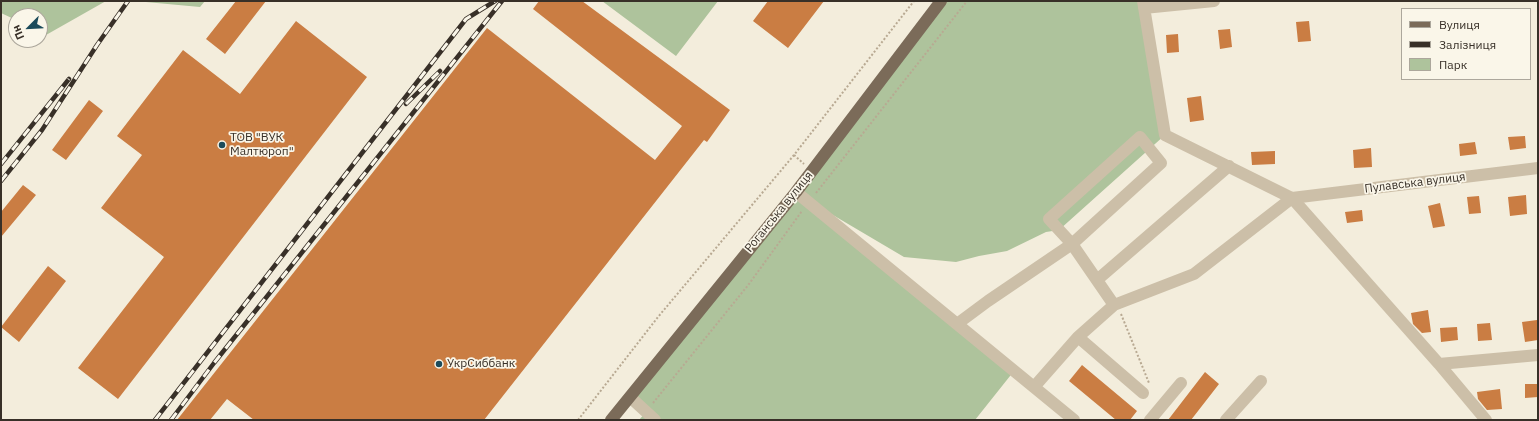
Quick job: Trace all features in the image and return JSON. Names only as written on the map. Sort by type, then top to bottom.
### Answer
[{"type":"main road","name":"Роганська вулиця","points":[[612,420],[796,192],[941,1]]},
{"type":"street","points":[[1214,1],[1144,4],[1165,135],[1292,198],[1439,364],[1486,420]]},
{"type":"street","points":[[957,324],[1072,244],[1161,162],[1140,137],[1049,219],[1072,244],[1116,304]]},
{"type":"street","points":[[1097,280],[1228,166]]},
{"type":"street","name":"Пулавська вулиця","points":[[1292,198],[1538,168]]},
{"type":"street","points":[[796,192],[1074,420]]},
{"type":"street","points":[[1034,387],[1078,337],[1116,304],[1194,274],[1292,198]]},
{"type":"street","points":[[1078,337],[1147,390]]},
{"type":"street","points":[[1439,364],[1538,355]]},
{"type":"street","points":[[1226,420],[1261,380]]},
{"type":"street","points":[[1150,420],[1181,383]]},
{"type":"street","points":[[630,397],[655,420]]},
{"type":"path","points":[[578,420],[658,317],[794,155],[914,1]]},
{"type":"path","points":[[1116,304],[1147,390]]},
{"type":"green space","points":[[1,1],[106,1],[48,34],[48,8],[8,8],[8,16],[1,13]]},
{"type":"green space","points":[[135,1],[205,1],[200,7]]},
{"type":"green space","points":[[602,1],[718,1],[676,56]]},
{"type":"green space","points":[[941,1],[1143,1],[1165,135],[1059,230],[1046,232],[1007,251],[956,262],[904,257],[799,195],[1014,371],[975,420],[639,420],[646,412],[630,397]]},
{"type":"building","points":[[236,1],[266,1],[225,54],[206,39]]},
{"type":"building","points":[[539,1],[582,1],[730,110],[707,142],[704,140],[484,420],[254,420],[227,399],[210,420],[177,420],[487,28],[655,160],[682,126],[533,9]]},
{"type":"building","points":[[768,1],[824,1],[788,48],[753,21]]},
{"type":"building","name":"ТОВ \"ВУК Малтюроп\"","points":[[296,21],[367,77],[118,399],[78,368],[164,257],[101,208],[142,155],[117,136],[183,50],[240,94]]},
{"type":"building","points":[[1309,21],[1311,41],[1298,42],[1296,22]]},
{"type":"building","points":[[1230,29],[1232,47],[1220,49],[1218,30]]},
{"type":"building","points":[[1178,34],[1179,52],[1167,53],[1166,35]]},
{"type":"building","points":[[1201,96],[1204,120],[1190,122],[1187,98]]},
{"type":"building","points":[[89,100],[103,111],[66,160],[52,150]]},
{"type":"building","points":[[1525,136],[1526,148],[1510,150],[1508,137]]},
{"type":"building","points":[[1475,142],[1477,154],[1460,156],[1459,144]]},
{"type":"building","points":[[1371,148],[1372,167],[1354,168],[1353,150]]},
{"type":"building","points":[[1275,151],[1275,164],[1252,165],[1251,152]]},
{"type":"building","points":[[23,185],[36,195],[1,237],[1,212]]},
{"type":"building","points":[[1526,195],[1527,214],[1510,216],[1508,197]]},
{"type":"building","points":[[1479,196],[1481,213],[1469,214],[1467,197]]},
{"type":"building","points":[[1440,203],[1445,226],[1433,228],[1428,206]]},
{"type":"building","points":[[1362,210],[1363,221],[1347,223],[1345,212]]},
{"type":"building","points":[[48,266],[66,281],[19,342],[1,327]]},
{"type":"building","points":[[1428,310],[1431,332],[1422,333],[1413,324],[1411,313]]},
{"type":"building","points":[[1537,320],[1538,340],[1525,342],[1522,322]]},
{"type":"building","points":[[1490,323],[1492,340],[1478,341],[1477,324]]},
{"type":"building","points":[[1457,327],[1458,340],[1441,342],[1440,328]]},
{"type":"building","points":[[1082,365],[1137,411],[1130,420],[1116,420],[1069,381]]},
{"type":"building","points":[[1205,372],[1219,384],[1191,420],[1168,420]]},
{"type":"building","points":[[1525,384],[1538,384],[1538,397],[1525,398]]},
{"type":"building","points":[[1500,389],[1502,409],[1487,410],[1478,399],[1477,392]]},
{"type":"railway","points":[[1,181],[42,130],[97,45],[128,1]]},
{"type":"railway","points":[[155,420],[466,19],[495,1]]},
{"type":"railway","points":[[171,420],[214,363],[502,1]]},
{"type":"railway","points":[[406,104],[440,71]]},
{"type":"railway","points":[[1,164],[69,79]]},
{"type":"place","name":"ТОВ \"ВУК Малтюроп\"","points":[[222,145]]},
{"type":"place","name":"УкрСиббанк","points":[[439,364]]}]
